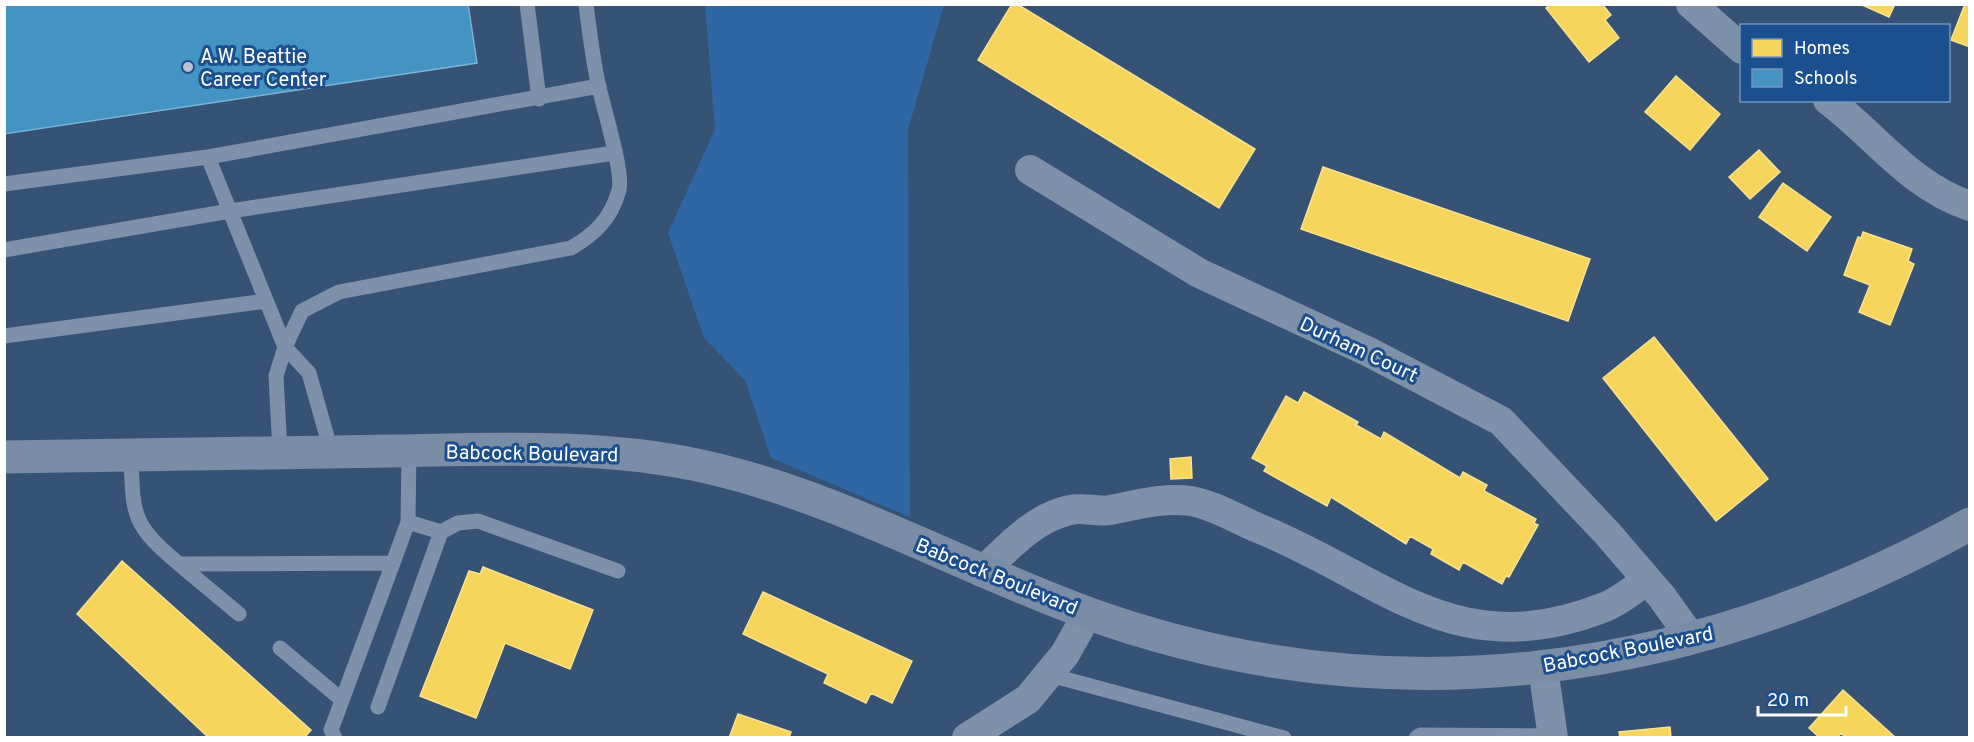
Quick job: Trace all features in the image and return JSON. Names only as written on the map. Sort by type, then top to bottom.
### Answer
[{"type":"main road","name":"Babcock Boulevard","points":[[4,458],[331,451],[598,452],[708,467],[812,500],[982,572],[1089,613],[1198,648],[1289,664],[1447,674],[1543,668],[1586,662],[1741,626],[1821,597],[1907,558],[1970,524]]},
{"type":"street","points":[[1691,4],[1740,47]]},
{"type":"street","points":[[1830,102],[1907,172],[1930,189],[1970,206]]},
{"type":"street","name":"Durham Court","points":[[1030,170],[1199,273],[1369,352],[1501,421],[1561,482],[1647,580],[1692,639]]},
{"type":"street","points":[[982,572],[1029,528],[1070,510],[1107,510],[1149,501],[1192,501],[1296,544],[1389,595],[1434,615],[1487,627],[1561,620],[1607,606],[1647,580]]},
{"type":"street","points":[[967,738],[1028,699],[1050,675],[1089,613]]},
{"type":"street","points":[[1543,668],[1553,737]]},
{"type":"lane","points":[[527,4],[539,99]]},
{"type":"lane","points":[[280,452],[276,376],[285,347],[302,311],[339,292],[571,248],[596,233],[609,216],[620,188],[599,86],[586,4]]},
{"type":"lane","points":[[4,184],[208,157],[539,99],[599,86]]},
{"type":"lane","points":[[4,250],[230,211],[614,153]]},
{"type":"lane","points":[[208,157],[285,347],[309,374],[331,451]]},
{"type":"lane","points":[[4,336],[266,301]]},
{"type":"lane","points":[[335,738],[332,730],[342,700],[408,522],[409,451]]},
{"type":"lane","points":[[131,455],[133,508],[149,539],[239,615]]},
{"type":"lane","points":[[378,707],[441,532],[458,523],[478,521],[618,571]]},
{"type":"lane","points":[[408,522],[441,532]]},
{"type":"lane","points":[[179,564],[393,564]]},
{"type":"lane","points":[[280,648],[342,700]]},
{"type":"lane","points":[[1050,675],[1284,738]]},
{"type":"lane","points":[[1416,738],[1420,735],[1553,737]]},
{"type":"shaded area","points":[[705,5],[944,5],[908,130],[910,517],[771,458],[745,380],[704,338],[668,233],[715,129]]},
{"type":"building: Homes","points":[[1012,4],[1017,4],[1255,149],[1219,208],[978,60]]},
{"type":"building: Homes","points":[[1550,4],[1602,4],[1611,15],[1605,20],[1619,38],[1589,62],[1546,8]]},
{"type":"building: Homes","points":[[1860,4],[1895,4],[1889,17]]},
{"type":"building: Homes","points":[[1965,4],[1970,4],[1970,47],[1951,40]]},
{"type":"building: Homes","points":[[1676,76],[1720,114],[1690,150],[1645,112]]},
{"type":"building: Homes","points":[[1759,150],[1780,172],[1750,199],[1729,177]]},
{"type":"building: Homes","points":[[1323,167],[1590,259],[1568,321],[1301,229]]},
{"type":"building: Homes","points":[[1783,183],[1831,217],[1807,251],[1759,217]]},
{"type":"building: Homes","points":[[1863,232],[1912,249],[1908,261],[1914,264],[1890,325],[1859,312],[1870,285],[1844,275],[1858,237],[1861,238]]},
{"type":"building: Homes","points":[[1654,337],[1768,479],[1716,521],[1603,378]]},
{"type":"building: Homes","points":[[1304,392],[1358,422],[1356,425],[1381,439],[1384,432],[1460,478],[1463,472],[1487,485],[1484,491],[1536,519],[1534,523],[1538,525],[1509,577],[1506,576],[1502,584],[1463,562],[1459,570],[1431,554],[1433,549],[1410,536],[1406,544],[1331,497],[1327,506],[1264,471],[1267,466],[1252,458],[1286,396],[1298,403]]},
{"type":"building: Homes","points":[[1191,457],[1192,478],[1171,479],[1170,459]]},
{"type":"building: Homes","points":[[122,561],[311,730],[304,738],[209,738],[77,614]]},
{"type":"building: Homes","points":[[483,567],[593,610],[570,669],[505,643],[476,718],[420,696],[469,571],[480,574]]},
{"type":"building: Homes","points":[[763,592],[912,661],[892,703],[871,693],[866,703],[824,683],[828,674],[743,634]]},
{"type":"building: Homes","points":[[1843,690],[1896,738],[1846,738],[1841,733],[1837,738],[1820,738],[1809,728]]},
{"type":"building: Homes","points":[[738,714],[791,732],[789,738],[729,738]]},
{"type":"building: Homes","points":[[1670,727],[1671,738],[1620,738],[1619,732]]},
{"type":"building: Schools","name":"A.W. Beattie Career Center","points":[[4,4],[468,4],[477,63],[4,134]]},
{"type":"place","name":"A.W. Beattie Career Center","points":[[188,67]]}]
